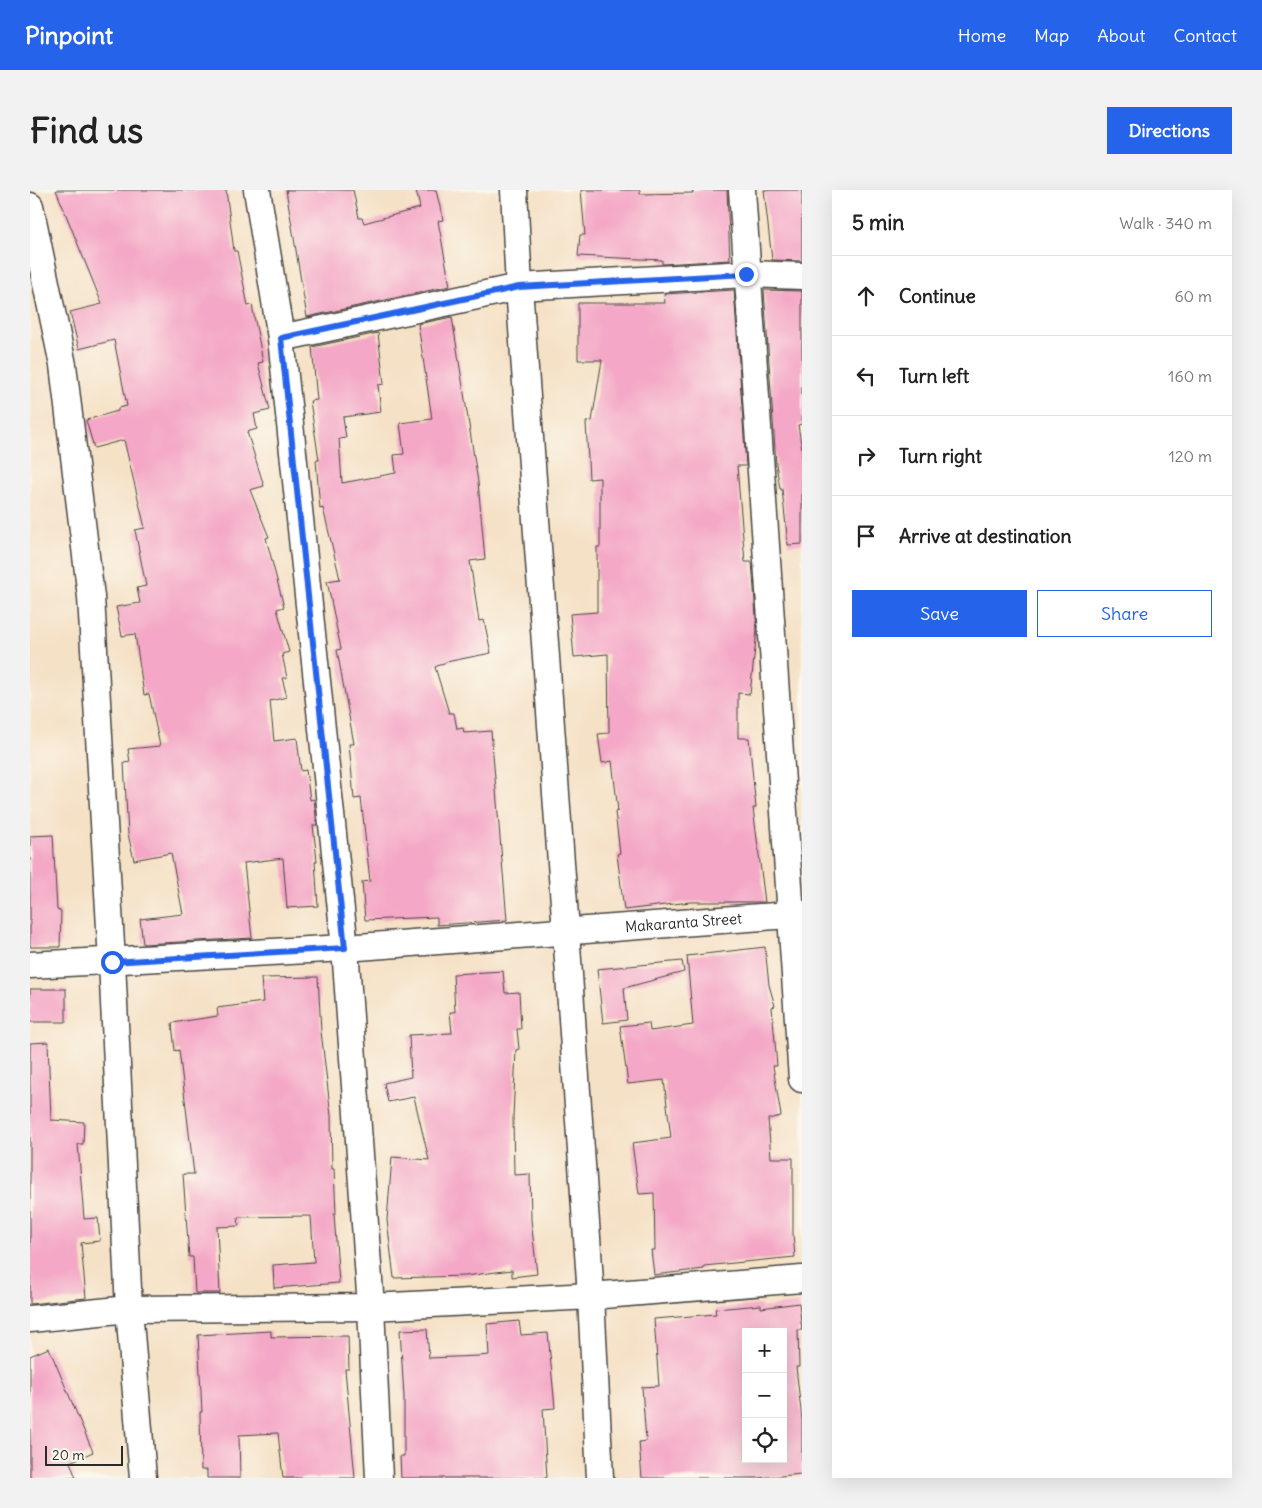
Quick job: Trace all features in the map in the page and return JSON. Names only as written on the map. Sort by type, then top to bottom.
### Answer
[{"type":"street","points":[[258,190],[281,338],[345,948],[371,1307],[379,1478]]},
{"type":"street","points":[[514,190],[519,287],[591,1296],[600,1478]]},
{"type":"street","points":[[742,190],[746,274],[796,915],[802,1079]]},
{"type":"street","points":[[30,206],[63,365],[91,597],[112,962],[129,1309],[143,1478]]},
{"type":"street","points":[[281,338],[519,287],[746,274],[802,276]]},
{"type":"street","name":"Makaranta Street","points":[[30,965],[345,948],[796,915]]},
{"type":"street","points":[[30,1319],[129,1309],[371,1307],[591,1296],[802,1279]]},
{"type":"building","points":[[56,190],[226,190],[234,251],[237,251],[248,306],[252,305],[263,362],[258,363],[270,410],[254,414],[257,429],[247,432],[264,486],[250,490],[269,537],[266,538],[284,607],[277,609],[289,652],[282,654],[287,678],[282,678],[287,697],[270,701],[274,741],[297,738],[301,771],[306,770],[310,800],[314,799],[317,825],[313,825],[317,861],[315,862],[318,906],[287,908],[283,858],[244,863],[252,938],[143,944],[140,919],[183,914],[171,853],[134,860],[128,834],[124,763],[130,762],[128,749],[160,746],[149,694],[144,695],[135,634],[122,636],[116,607],[140,603],[137,588],[146,586],[135,530],[145,528],[124,440],[94,448],[86,420],[118,411],[118,408],[127,406],[114,340],[79,349],[70,312],[102,304]]},
{"type":"building","points":[[286,190],[353,190],[359,218],[362,218],[364,223],[420,208],[416,190],[436,190],[443,220],[438,221],[450,286],[307,317]]},
{"type":"building","points":[[581,190],[640,190],[640,194],[693,193],[692,190],[727,190],[730,260],[662,264],[662,260],[578,256],[580,235],[585,235]]},
{"type":"building","points":[[764,190],[802,190],[802,261],[772,260]]},
{"type":"building","points":[[734,290],[746,466],[737,466],[745,562],[752,562],[757,630],[750,694],[738,693],[738,738],[749,738],[756,808],[753,808],[765,902],[690,902],[624,910],[617,854],[620,853],[615,812],[618,811],[612,761],[602,763],[598,734],[609,733],[608,654],[574,657],[570,614],[597,612],[597,547],[600,547],[600,478],[589,479],[586,422],[592,421],[602,360],[578,360],[578,303],[665,303],[664,294]]},
{"type":"building","points":[[764,290],[802,291],[802,424],[798,425],[802,450],[802,544],[788,545],[782,489],[780,489],[776,464]]},
{"type":"building","points":[[452,317],[478,482],[485,559],[470,561],[479,621],[484,620],[491,653],[446,662],[435,667],[449,713],[454,713],[457,729],[463,728],[464,733],[491,731],[507,920],[437,925],[437,917],[365,920],[362,882],[370,881],[361,798],[354,799],[349,744],[354,744],[337,650],[341,649],[327,581],[340,579],[323,508],[320,509],[316,460],[319,460],[310,401],[317,400],[312,347],[378,333],[384,384],[378,385],[381,412],[343,417],[346,438],[339,439],[342,483],[396,473],[394,455],[404,454],[400,423],[432,419],[418,324]]},
{"type":"building","points":[[53,835],[57,910],[61,911],[60,947],[30,947],[30,836]]},
{"type":"building","points":[[765,947],[769,985],[775,1006],[772,1007],[777,1066],[773,1066],[781,1116],[768,1119],[771,1158],[793,1158],[793,1234],[795,1257],[704,1266],[704,1269],[654,1275],[651,1250],[655,1250],[654,1193],[639,1194],[632,1143],[671,1138],[664,1080],[628,1084],[620,1026],[649,1023],[650,1031],[693,1025],[687,956]]},
{"type":"building","points":[[682,961],[684,972],[624,988],[627,1020],[603,1023],[597,969]]},
{"type":"building","points":[[503,971],[505,993],[519,992],[521,1029],[517,1029],[519,1049],[516,1050],[513,1117],[514,1175],[530,1174],[531,1219],[537,1274],[512,1277],[512,1270],[465,1276],[394,1278],[387,1220],[392,1157],[429,1160],[414,1097],[388,1102],[384,1083],[411,1077],[409,1035],[452,1033],[450,1012],[455,1012],[453,974]]},
{"type":"building","points":[[318,977],[321,1031],[331,1116],[332,1169],[334,1169],[336,1214],[334,1214],[339,1283],[274,1288],[273,1265],[314,1262],[311,1216],[238,1217],[239,1226],[217,1227],[220,1293],[195,1293],[193,1257],[189,1257],[183,1174],[194,1174],[179,1050],[175,1051],[172,1023],[218,1016],[217,1008],[263,1002],[261,978]]},
{"type":"building","points":[[30,989],[66,989],[66,1022],[30,1022]]},
{"type":"building","points":[[48,1042],[51,1120],[84,1122],[83,1144],[78,1144],[84,1219],[98,1218],[100,1241],[81,1243],[86,1298],[30,1304],[30,1043]]},
{"type":"building","points":[[799,1303],[802,1330],[798,1330],[799,1367],[796,1367],[802,1420],[802,1474],[759,1478],[642,1478],[639,1442],[646,1441],[642,1387],[659,1386],[654,1319],[716,1314],[715,1309],[761,1305],[761,1308]]},
{"type":"building","points":[[519,1321],[521,1335],[548,1333],[555,1408],[543,1409],[547,1478],[401,1478],[400,1456],[404,1456],[404,1396],[400,1330],[427,1329],[429,1358],[479,1356],[489,1355],[487,1324]]},
{"type":"building","points":[[271,1331],[271,1337],[348,1336],[349,1369],[345,1369],[355,1478],[283,1478],[278,1433],[239,1435],[240,1478],[207,1478],[207,1470],[201,1470],[200,1412],[202,1412],[198,1335]]},
{"type":"building","points":[[49,1348],[93,1452],[70,1462],[76,1478],[30,1478],[30,1356]]},
{"type":"route","points":[[112,962],[345,948],[281,338],[519,287],[746,274]]}]
